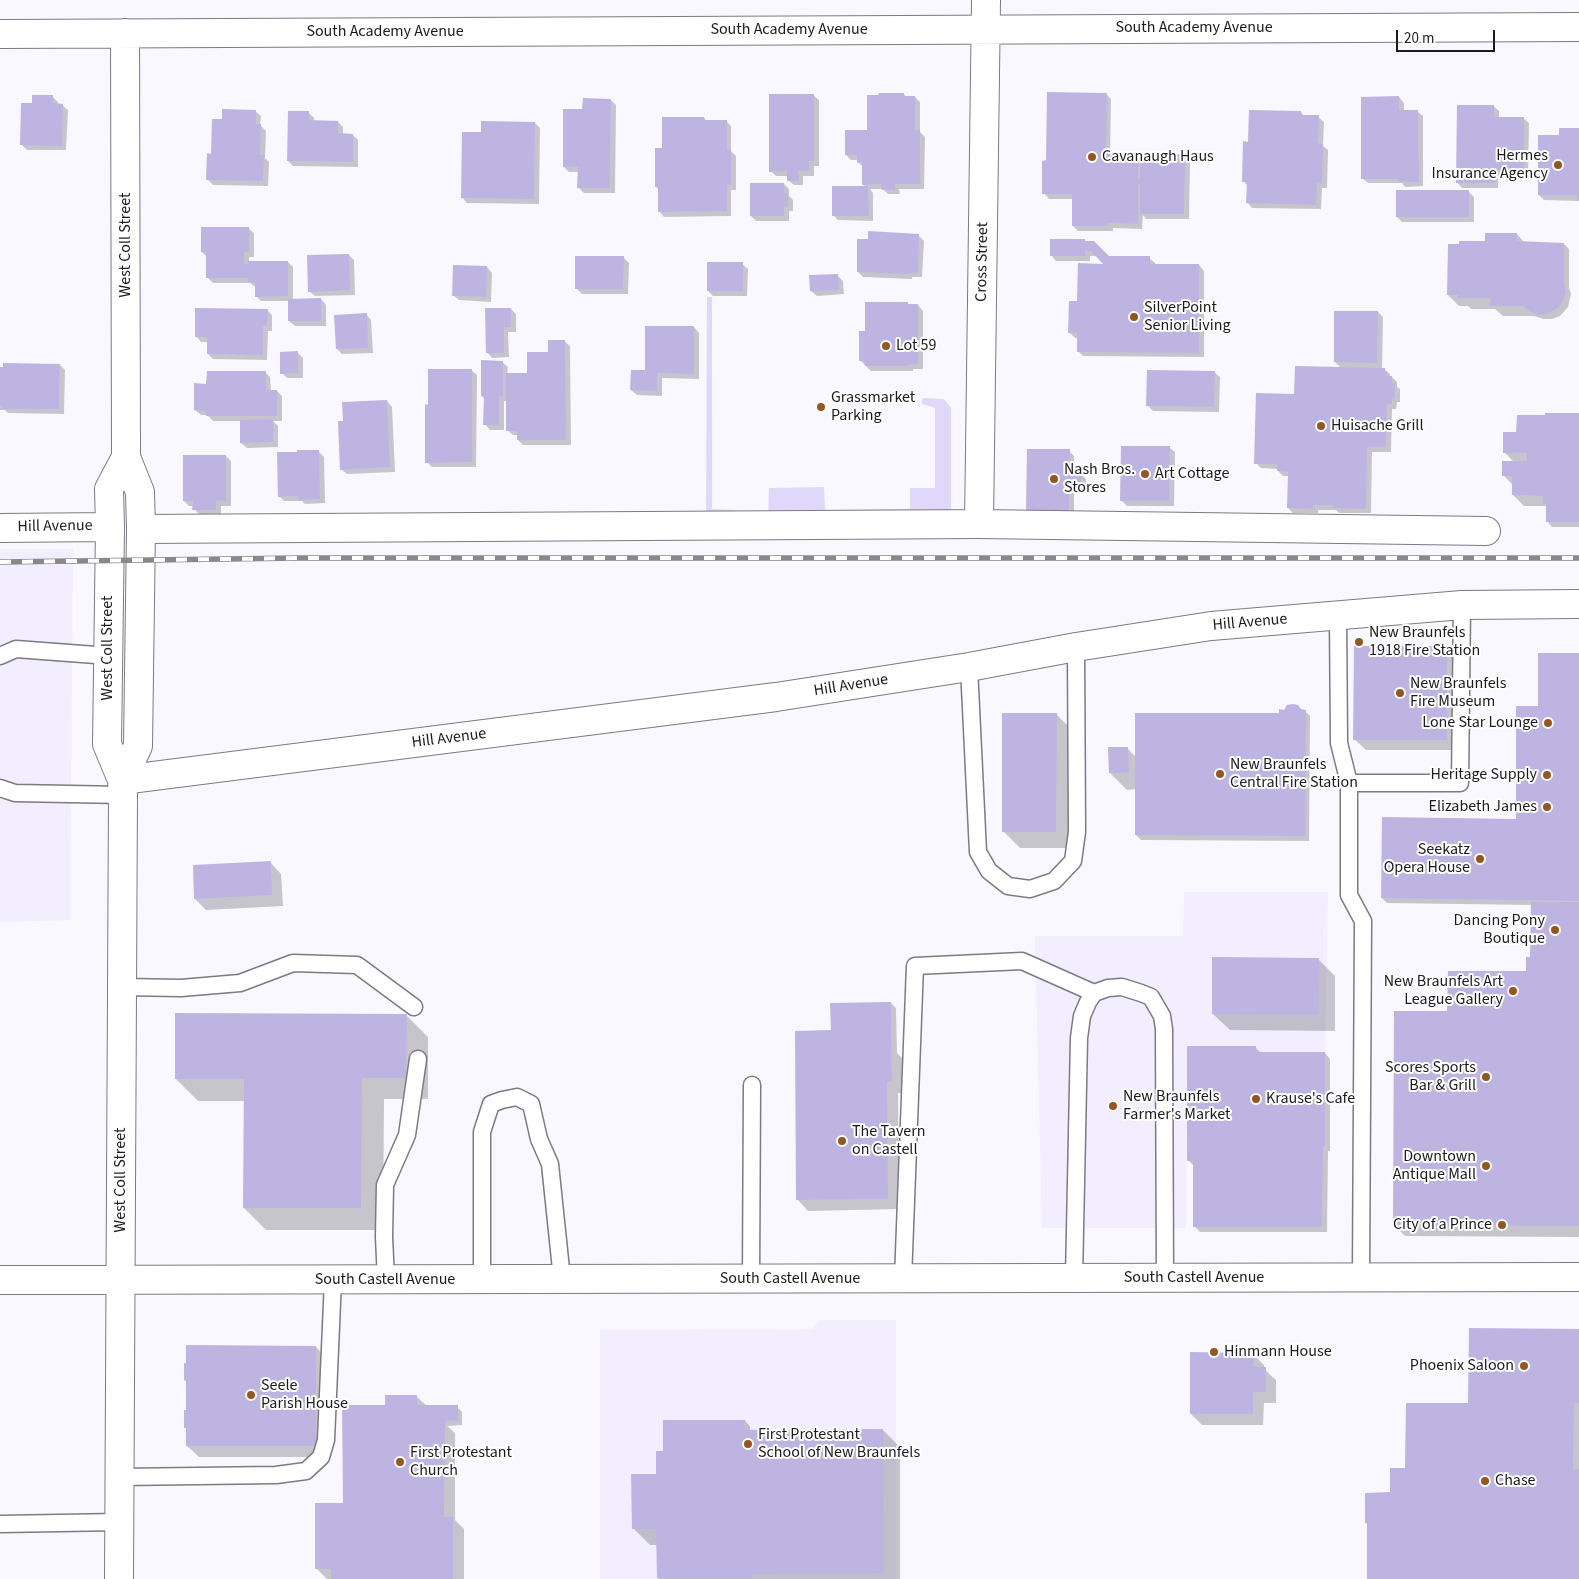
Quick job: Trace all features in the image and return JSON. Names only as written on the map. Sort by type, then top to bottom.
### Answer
[{"type":"street","name":"Cross Street","points":[[979,524],[986,0]]},
{"type":"street","name":"South Academy Avenue","points":[[0,34],[1579,27]]},
{"type":"street","name":"West Coll Street","points":[[122,788],[138,746],[141,529],[140,492],[126,457],[125,33]]},
{"type":"street","name":"West Coll Street","points":[[119,1579],[122,788],[107,744],[109,490],[126,457]]},
{"type":"street","points":[[141,529],[979,524],[1486,531]]},
{"type":"street","name":"Hill Avenue","points":[[0,528],[110,527]]},
{"type":"street","name":"Hill Avenue","points":[[122,788],[705,707],[969,668],[1076,647],[1211,626],[1462,605],[1579,604]]},
{"type":"street","name":"South Castell Avenue","points":[[0,1280],[1579,1277]]},
{"type":"lane","points":[[1349,783],[1460,783],[1462,605]]},
{"type":"lane","points":[[1338,615],[1339,743],[1349,783],[1349,895],[1363,921],[1361,1277]]},
{"type":"lane","points":[[969,668],[978,852],[989,871],[1008,886],[1030,889],[1054,881],[1073,861],[1077,832],[1076,647]]},
{"type":"lane","points":[[0,656],[16,649],[109,656]]},
{"type":"lane","points":[[0,788],[15,793],[122,788]]},
{"type":"lane","points":[[903,1278],[915,966],[1022,961],[1094,993]]},
{"type":"lane","points":[[121,987],[181,988],[240,983],[293,963],[357,965],[414,1007]]},
{"type":"lane","points":[[1074,1278],[1079,1038],[1082,1016],[1094,993],[1108,988],[1122,987],[1151,997],[1162,1016],[1164,1029],[1165,1278]]},
{"type":"lane","points":[[386,1280],[384,1237],[385,1185],[407,1135],[418,1059]]},
{"type":"lane","points":[[751,1279],[752,1085]]},
{"type":"lane","points":[[482,1280],[482,1132],[491,1104],[517,1097],[531,1104],[539,1139],[550,1164],[562,1279]]},
{"type":"lane","points":[[119,1477],[276,1475],[306,1471],[321,1457],[326,1440],[333,1280]]},
{"type":"lane","points":[[0,1524],[119,1522]]},
{"type":"shaded area","points":[[707,297],[712,297],[712,509],[735,510],[735,518],[706,518]]},
{"type":"shaded area","points":[[922,399],[944,399],[951,408],[951,518],[768,518],[769,488],[824,487],[825,510],[910,509],[910,488],[935,488],[935,408],[922,404]]},
{"type":"shaded area","points":[[0,549],[73,549],[70,920],[0,922]]},
{"type":"shaded area","name":"New Braunfels Farmer's Market","points":[[1184,892],[1328,892],[1325,1052],[1256,1052],[1255,1046],[1187,1046],[1186,1228],[1042,1228],[1035,936],[1183,936]]},
{"type":"shaded area","name":"First Protestant School of New Braunfels","points":[[821,1320],[896,1320],[896,1579],[600,1579],[600,1330],[811,1329]]},
{"type":"building","name":"Cavanaugh Haus","points":[[1047,92],[1107,93],[1106,153],[1139,154],[1138,178],[1140,178],[1140,154],[1185,154],[1184,214],[1140,214],[1140,184],[1138,184],[1138,224],[1108,223],[1108,226],[1072,226],[1072,194],[1042,194],[1042,161],[1046,160]]},
{"type":"building","points":[[879,93],[904,93],[904,96],[915,96],[915,130],[920,130],[920,184],[895,184],[895,190],[882,190],[881,184],[862,185],[862,162],[857,163],[857,155],[845,155],[845,130],[867,130],[867,95],[878,95]]},
{"type":"building","points":[[769,94],[814,94],[814,161],[809,161],[810,171],[798,171],[799,181],[787,181],[787,171],[769,172]]},
{"type":"building","points":[[32,95],[53,95],[53,103],[63,104],[62,146],[20,145],[21,103],[32,103]]},
{"type":"building","points":[[1399,96],[1399,110],[1418,110],[1419,182],[1399,182],[1399,179],[1361,179],[1361,97]]},
{"type":"building","points":[[583,98],[611,99],[610,188],[577,188],[578,167],[563,167],[563,109],[582,109]]},
{"type":"building","points":[[1457,105],[1494,105],[1494,117],[1524,117],[1524,171],[1494,171],[1494,183],[1456,183]]},
{"type":"building","points":[[222,109],[256,110],[256,124],[261,124],[260,155],[264,155],[263,181],[206,180],[207,153],[211,154],[212,119],[222,119]]},
{"type":"building","points":[[1249,110],[1301,111],[1301,115],[1319,115],[1318,143],[1323,144],[1322,184],[1317,183],[1316,205],[1246,203],[1247,182],[1242,182],[1243,141],[1248,142]]},
{"type":"building","points":[[288,111],[309,111],[309,120],[338,121],[338,133],[353,134],[353,162],[287,161]]},
{"type":"building","points":[[662,117],[704,117],[705,120],[727,120],[727,150],[731,149],[731,185],[727,185],[727,211],[658,212],[658,187],[655,187],[655,148],[662,148]]},
{"type":"building","points":[[481,121],[535,122],[534,199],[461,198],[462,132],[481,132]]},
{"type":"building","name":"Hermes Insurance Agency","points":[[1559,128],[1579,128],[1579,201],[1577,201],[1577,195],[1538,195],[1538,135],[1559,135]]},
{"type":"building","points":[[750,183],[784,183],[784,193],[788,194],[788,206],[784,206],[784,216],[750,216]]},
{"type":"building","points":[[832,186],[868,186],[869,216],[832,216]]},
{"type":"building","points":[[1396,190],[1469,190],[1469,217],[1396,217]]},
{"type":"building","points":[[201,227],[249,227],[249,252],[244,252],[244,264],[248,264],[248,261],[288,261],[288,296],[255,297],[255,282],[248,282],[248,278],[206,278],[206,252],[201,252]]},
{"type":"building","points":[[868,231],[919,234],[918,273],[857,272],[857,239],[868,239]]},
{"type":"building","points":[[1485,233],[1517,233],[1517,241],[1564,243],[1564,282],[1566,293],[1558,308],[1546,314],[1537,315],[1523,306],[1490,306],[1490,298],[1458,298],[1458,295],[1447,295],[1448,244],[1459,244],[1459,241],[1485,241]]},
{"type":"building","name":"SilverPoint Senior Living","points":[[1050,239],[1085,239],[1085,241],[1094,241],[1109,256],[1150,256],[1150,264],[1199,264],[1199,353],[1077,352],[1077,333],[1068,333],[1069,301],[1077,301],[1078,263],[1103,264],[1091,251],[1085,251],[1085,256],[1050,256]]},
{"type":"building","points":[[349,254],[350,290],[308,292],[307,255]]},
{"type":"building","points":[[575,256],[624,256],[623,289],[575,289]]},
{"type":"building","points":[[707,262],[743,262],[743,291],[707,291]]},
{"type":"building","points":[[453,265],[487,266],[486,297],[452,296]]},
{"type":"building","points":[[838,274],[839,290],[810,291],[809,275]]},
{"type":"building","points":[[321,298],[321,321],[288,321],[288,299]]},
{"type":"building","name":"Lot 59","points":[[865,302],[908,302],[908,304],[918,304],[918,364],[907,366],[865,366],[864,361],[859,361],[859,331],[865,331]]},
{"type":"building","points":[[195,308],[268,309],[267,326],[263,326],[263,355],[207,354],[207,337],[195,337]]},
{"type":"building","points":[[485,308],[511,308],[511,327],[504,327],[504,353],[486,353]]},
{"type":"building","points":[[1334,311],[1378,311],[1377,363],[1334,362]]},
{"type":"building","points":[[367,313],[368,348],[336,349],[334,315]]},
{"type":"building","points":[[645,326],[694,326],[694,374],[657,373],[657,391],[630,390],[631,370],[645,370]]},
{"type":"building","points":[[548,340],[565,340],[566,440],[517,440],[517,431],[506,431],[506,373],[527,373],[527,352],[548,352]]},
{"type":"building","points":[[298,351],[298,373],[280,374],[280,352]]},
{"type":"building","points":[[481,360],[503,361],[503,397],[499,396],[499,425],[483,425],[484,397],[481,396]]},
{"type":"building","points":[[3,363],[60,364],[59,409],[2,409],[2,405],[0,405],[0,367],[3,367]]},
{"type":"building","name":"Huisache Grill","points":[[1295,366],[1385,368],[1387,376],[1392,376],[1392,383],[1395,383],[1395,397],[1392,398],[1392,404],[1387,404],[1386,447],[1367,447],[1366,509],[1332,508],[1333,505],[1313,505],[1313,509],[1287,508],[1288,472],[1277,471],[1277,464],[1254,464],[1256,393],[1294,394]]},
{"type":"building","points":[[428,369],[472,369],[472,462],[425,463],[425,404],[428,405]]},
{"type":"building","points":[[1147,370],[1215,371],[1214,407],[1146,406]]},
{"type":"building","points":[[207,371],[266,371],[266,390],[277,390],[277,416],[206,416],[206,411],[194,410],[194,383],[206,384]]},
{"type":"building","points":[[387,400],[390,467],[340,470],[338,421],[343,421],[342,402]]},
{"type":"building","points":[[1545,413],[1579,413],[1579,522],[1546,522],[1546,504],[1543,504],[1543,496],[1512,495],[1512,476],[1502,476],[1502,461],[1527,461],[1527,453],[1503,453],[1503,432],[1516,432],[1517,415],[1545,415]]},
{"type":"building","points":[[273,419],[273,442],[240,443],[240,420]]},
{"type":"building","name":"Art Cottage","points":[[1121,446],[1170,446],[1169,501],[1120,501]]},
{"type":"building","name":"Nash Bros. Stores","points":[[1027,449],[1070,449],[1069,473],[1081,473],[1081,486],[1069,486],[1069,511],[1026,511]]},
{"type":"building","points":[[297,450],[319,450],[320,499],[298,500],[298,496],[278,497],[277,452],[297,452]]},
{"type":"building","points":[[183,455],[226,455],[226,501],[216,501],[216,510],[192,510],[193,501],[183,501]]},
{"type":"building","name":"New Braunfels Fire Museum","points":[[1354,646],[1447,646],[1447,740],[1353,740]]},
{"type":"building","name":"Seekatz Opera House","points":[[1538,653],[1579,653],[1579,901],[1381,898],[1382,817],[1516,819],[1516,706],[1538,706]]},
{"type":"building","name":"New Braunfels Central Fire Station","points":[[1293,704],[1306,710],[1305,836],[1135,835],[1135,713],[1279,713],[1279,709],[1284,710],[1287,705]]},
{"type":"building","points":[[1002,713],[1057,713],[1056,832],[1002,832]]},
{"type":"building","points":[[1108,747],[1128,747],[1129,773],[1109,773]]},
{"type":"building","points":[[271,861],[272,895],[194,899],[193,865]]},
{"type":"building","points":[[1531,902],[1579,902],[1579,1226],[1393,1225],[1394,1011],[1447,1011],[1448,971],[1526,971],[1526,957],[1530,957]]},
{"type":"building","points":[[1212,957],[1319,958],[1318,1015],[1212,1014]]},
{"type":"building","name":"The Tavern on Castell","points":[[891,1002],[892,1082],[887,1082],[888,1199],[796,1200],[795,1031],[831,1030],[830,1003]]},
{"type":"building","points":[[175,1013],[407,1014],[406,1078],[362,1078],[361,1208],[243,1208],[244,1079],[175,1079]]},
{"type":"building","name":"Krause's Cafe","points":[[1187,1046],[1256,1046],[1256,1052],[1325,1052],[1325,1146],[1323,1146],[1322,1227],[1193,1227],[1193,1161],[1187,1161]]},
{"type":"building","name":"Chase","points":[[1469,1328],[1579,1329],[1579,1403],[1574,1403],[1573,1469],[1579,1469],[1579,1579],[1367,1579],[1365,1493],[1390,1492],[1390,1468],[1405,1468],[1406,1403],[1468,1403]]},
{"type":"building","name":"Seele Parish House","points":[[186,1345],[316,1346],[316,1446],[186,1446],[184,1410],[186,1410],[186,1381],[184,1380],[184,1363],[186,1363]]},
{"type":"building","points":[[1190,1352],[1254,1353],[1254,1367],[1266,1367],[1266,1392],[1253,1392],[1253,1414],[1190,1414]]},
{"type":"building","name":"First Protestant Church","points":[[385,1395],[417,1395],[417,1405],[458,1405],[458,1421],[445,1421],[444,1517],[453,1517],[453,1579],[331,1579],[331,1569],[315,1569],[315,1503],[343,1503],[342,1405],[385,1405]]},
{"type":"building","points":[[663,1420],[745,1420],[745,1430],[883,1429],[884,1573],[753,1574],[753,1578],[657,1578],[656,1529],[632,1529],[631,1474],[656,1474],[656,1451],[663,1451]]},
{"type":"railway","points":[[0,562],[300,558],[1579,558]]},
{"type":"place","name":"Cavanaugh Haus","points":[[1092,157]]},
{"type":"place","name":"Hermes Insurance Agency","points":[[1558,165]]},
{"type":"place","name":"SilverPoint Senior Living","points":[[1134,317]]},
{"type":"place","name":"Lot 59","points":[[886,346]]},
{"type":"place","name":"Grassmarket Parking","points":[[821,407]]},
{"type":"place","name":"Huisache Grill","points":[[1321,426]]},
{"type":"place","name":"Art Cottage","points":[[1145,474]]},
{"type":"place","name":"Nash Bros. Stores","points":[[1054,479]]},
{"type":"place","name":"New Braunfels 1918 Fire Station","points":[[1359,642]]},
{"type":"place","name":"New Braunfels Fire Museum","points":[[1400,693]]},
{"type":"place","name":"Lone Star Lounge","points":[[1548,723]]},
{"type":"place","name":"New Braunfels Central Fire Station","points":[[1220,774]]},
{"type":"place","name":"Heritage Supply","points":[[1547,775]]},
{"type":"place","name":"Elizabeth James","points":[[1547,807]]},
{"type":"place","name":"Seekatz Opera House","points":[[1480,859]]},
{"type":"place","name":"Dancing Pony Boutique","points":[[1555,930]]},
{"type":"place","name":"New Braunfels Art League Gallery","points":[[1513,991]]},
{"type":"place","name":"Scores Sports Bar & Grill","points":[[1486,1077]]},
{"type":"place","name":"Krause's Cafe","points":[[1256,1099]]},
{"type":"place","name":"New Braunfels Farmer's Market","points":[[1113,1106]]},
{"type":"place","name":"The Tavern on Castell","points":[[842,1141]]},
{"type":"place","name":"Downtown Antique Mall","points":[[1486,1166]]},
{"type":"place","name":"City of a Prince","points":[[1502,1225]]},
{"type":"place","name":"Hinmann House","points":[[1214,1352]]},
{"type":"place","name":"Phoenix Saloon","points":[[1524,1366]]},
{"type":"place","name":"Seele Parish House","points":[[251,1395]]},
{"type":"place","name":"First Protestant School of New Braunfels","points":[[748,1444]]},
{"type":"place","name":"First Protestant Church","points":[[400,1462]]},
{"type":"place","name":"Chase","points":[[1485,1481]]}]
